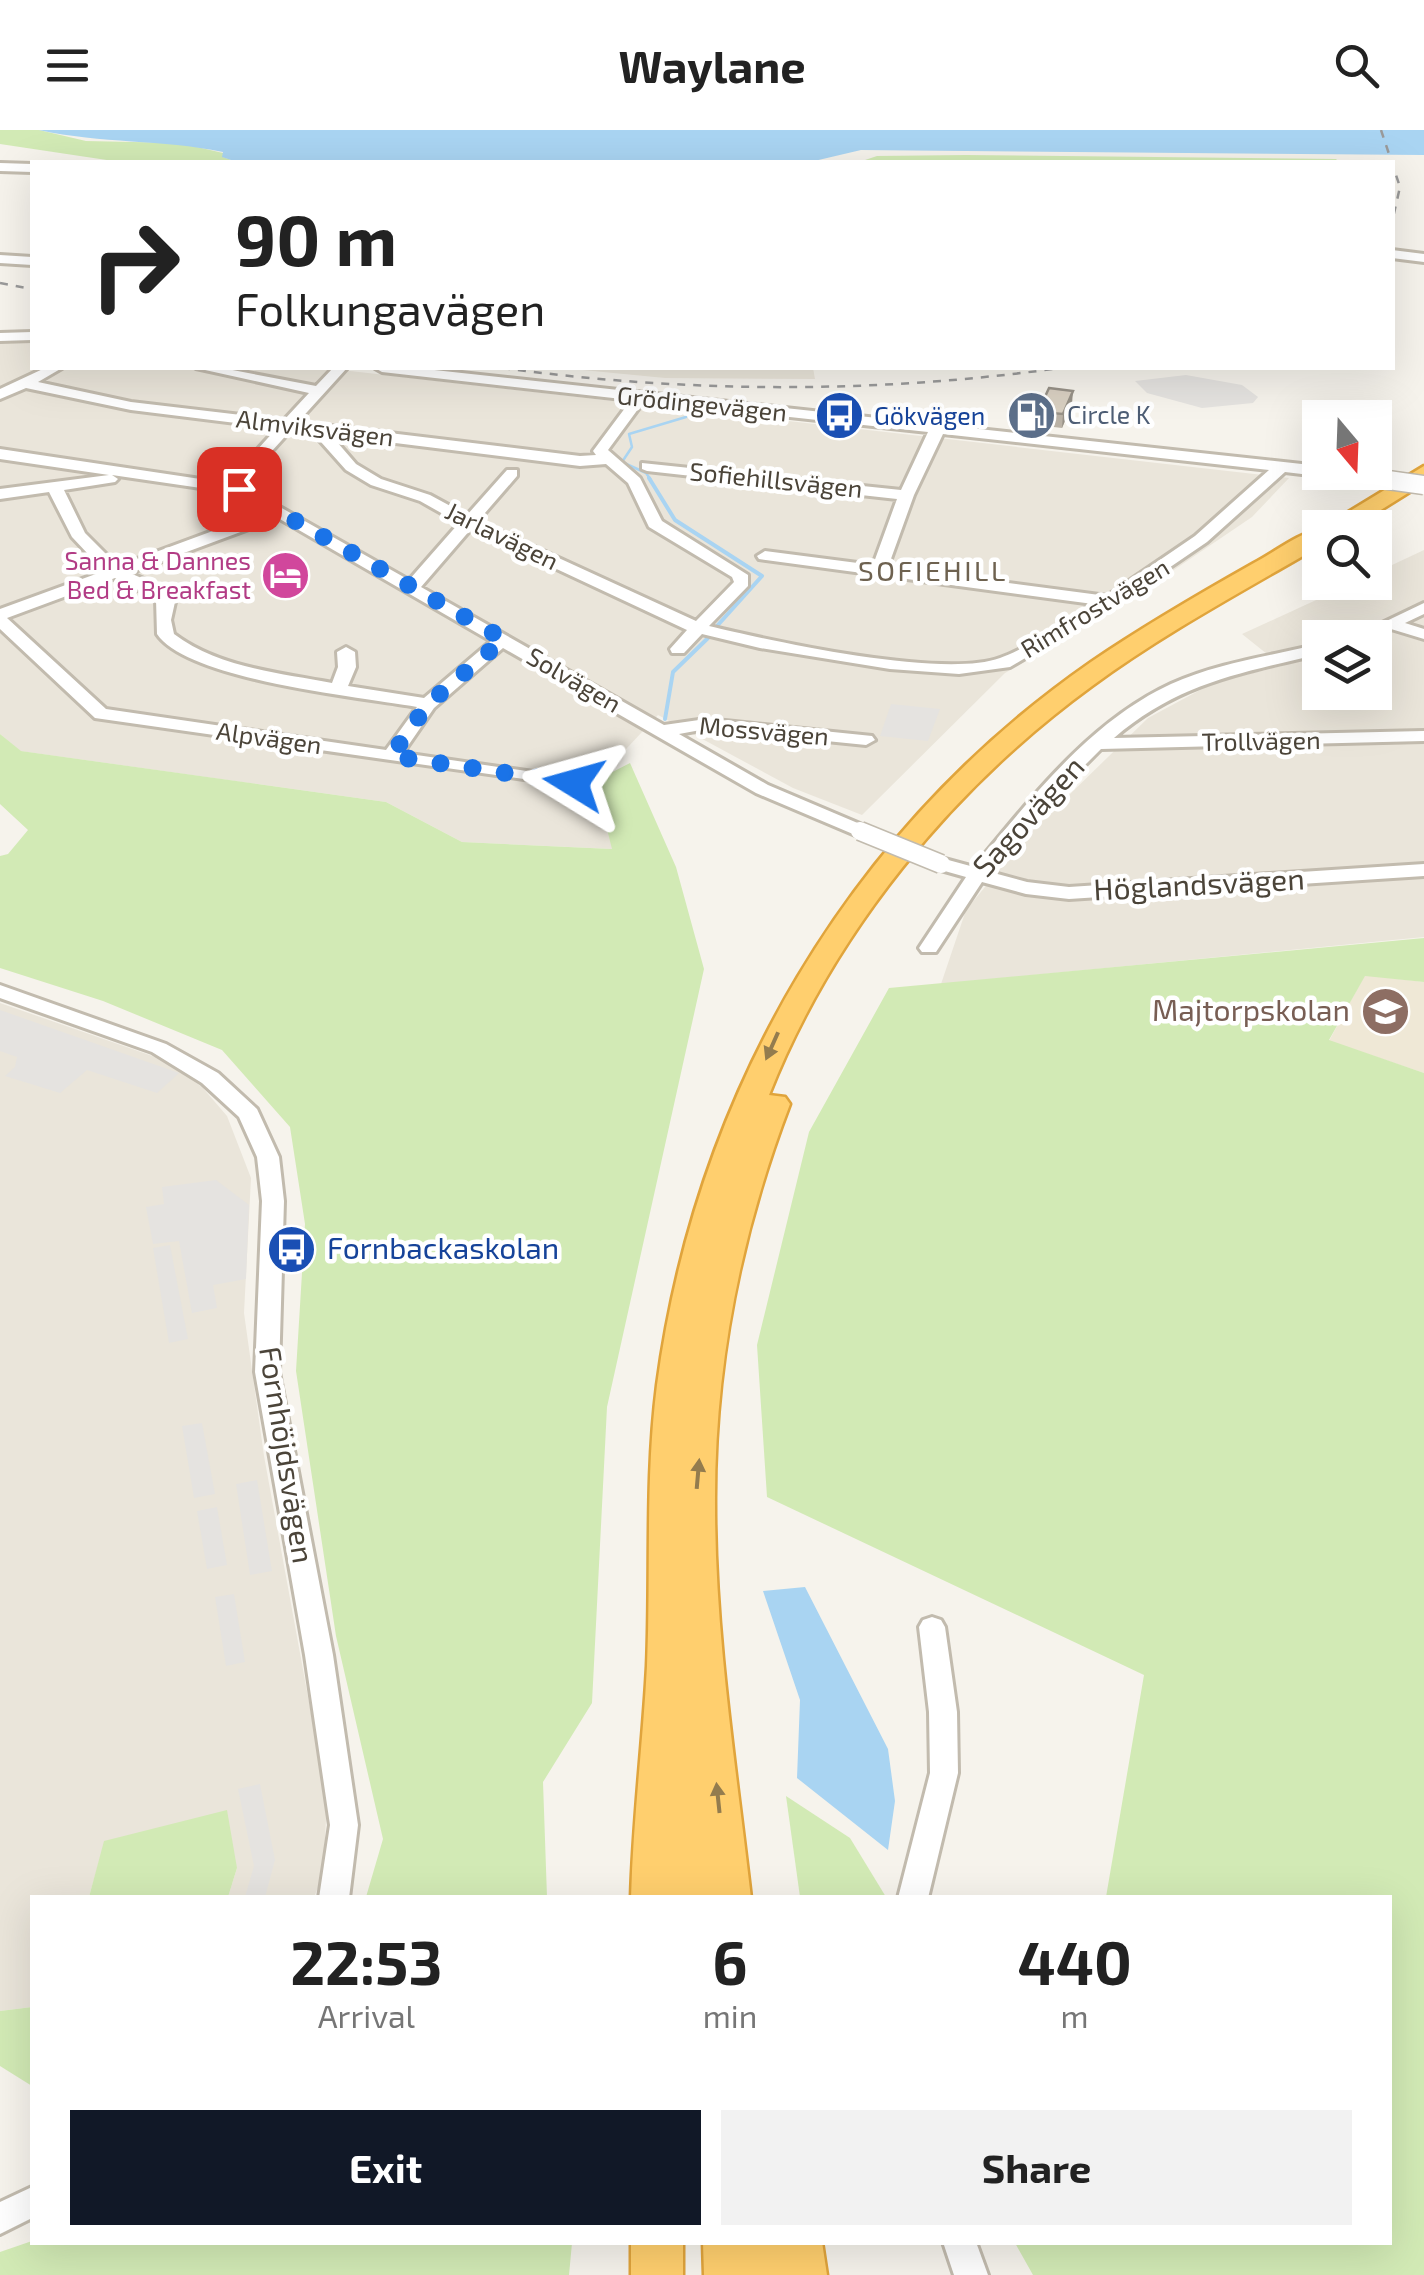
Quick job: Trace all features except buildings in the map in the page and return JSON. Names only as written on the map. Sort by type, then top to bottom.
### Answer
[{"type":"highway","points":[[1363,510],[1424,473]]},
{"type":"highway","points":[[1387,510],[1424,485]]},
{"type":"highway","points":[[654,1895],[670,1637],[667,1504],[679,1371],[700,1249],[736,1127],[780,1030],[832,939],[879,873],[960,784],[1051,704],[1143,640],[1302,547]]},
{"type":"highway","points":[[720,1895],[700,1632],[696,1502],[706,1373],[726,1255],[759,1136],[801,1038],[853,944],[902,876],[1016,755],[1071,708],[1162,644],[1302,562]]},
{"type":"highway","points":[[670,1637],[720,1895]]},
{"type":"highway","points":[[657,2245],[657,2275]]},
{"type":"highway","points":[[729,2245],[730,2275]]},
{"type":"highway","points":[[766,2245],[768,2275]]},
{"type":"highway","points":[[796,2245],[801,2275]]},
{"type":"street","points":[[0,167],[30,168]]},
{"type":"street","points":[[1395,254],[1424,258]]},
{"type":"street","points":[[0,258],[30,261]]},
{"type":"street","points":[[0,334],[30,334]]},
{"type":"street","points":[[0,396],[51,370]]},
{"type":"street","points":[[213,370],[319,391]]},
{"type":"street","points":[[231,486],[338,370]]},
{"type":"street","name":"Grödingevägen","points":[[400,370],[1302,470]]},
{"type":"street","name":"Almviksvägen","points":[[25,383],[131,406],[580,461],[606,459]]},
{"type":"street","points":[[640,397],[600,451],[635,482],[655,524],[740,576],[742,583],[678,648]]},
{"type":"street","name":"Jarlavägen","points":[[316,428],[350,468],[376,482],[425,498],[470,524],[700,629]]},
{"type":"street","points":[[878,571],[906,495],[936,430]]},
{"type":"street","name":"Solvägen","points":[[0,454],[134,476],[231,486],[762,789],[975,876]]},
{"type":"street","name":"Sofiehillsvägen","points":[[646,466],[906,495]]},
{"type":"street","name":"Rimfrostvägen","points":[[700,629],[890,664],[959,670],[1004,663],[1110,601],[1201,539],[1281,467]]},
{"type":"street","points":[[412,587],[512,473]]},
{"type":"street","points":[[0,494],[134,476]]},
{"type":"street","points":[[1392,480],[1424,485]]},
{"type":"street","points":[[55,487],[73,533],[114,571],[162,593],[167,602],[161,619],[168,638],[194,655],[234,668],[428,704]]},
{"type":"street","points":[[0,618],[114,571],[280,512]]},
{"type":"street","points":[[765,556],[1110,601]]},
{"type":"street","points":[[1394,625],[1424,608]]},
{"type":"street","name":"Alpvägen","points":[[0,618],[101,714],[574,783]]},
{"type":"street","points":[[1394,625],[1424,634]]},
{"type":"street","points":[[391,756],[428,704],[504,639]]},
{"type":"street","points":[[339,687],[347,667],[346,652]]},
{"type":"street","name":"Sagovägen","points":[[928,948],[942,920],[975,876],[1056,780],[1099,744],[1160,697],[1205,677],[1302,653]]},
{"type":"street","name":"Mossvägen","points":[[662,731],[706,724],[866,740]]},
{"type":"street","name":"Trollvägen","points":[[1099,744],[1424,736]]},
{"type":"street","name":"Höglandsvägen","points":[[975,876],[1069,893],[1424,870]]},
{"type":"street","name":"Fornhöjdsvägen","points":[[0,991],[159,1048],[210,1078],[250,1114],[268,1157],[273,1202],[267,1372],[319,1655],[344,1825],[334,1895]]},
{"type":"street","points":[[914,1895],[944,1773],[944,1712],[932,1628]]},
{"type":"street","points":[[0,2219],[30,2203]]},
{"type":"street","points":[[960,2245],[971,2275]]},
{"type":"shaded area","points":[[30,342],[30,370],[342,370],[1289,478],[1252,517],[1128,601],[1005,673],[862,815],[793,788],[658,715],[596,781],[613,849],[462,842],[386,802],[20,751],[0,734],[0,343]]},
{"type":"shaded area","points":[[583,370],[813,370],[815,379],[665,378]]},
{"type":"shaded area","points":[[1186,375],[1242,385],[1258,397],[1253,403],[1202,408],[1147,393],[1135,381]]},
{"type":"shaded area","points":[[1424,550],[1424,937],[941,984],[966,910],[1027,836],[1148,718],[1215,682],[1282,666],[1242,634],[1316,600],[1392,600],[1392,565]]},
{"type":"shaded area","points":[[891,704],[940,709],[928,741],[880,736]]},
{"type":"shaded area","name":"Majtorpskolan","points":[[1365,975],[1424,982],[1424,1073],[1329,1041]]},
{"type":"shaded area","points":[[0,1003],[164,1060],[202,1087],[227,1116],[251,1178],[244,1313],[264,1456],[327,1801],[323,1876],[315,1895],[229,1895],[237,1868],[105,1841],[90,1895],[30,1895],[30,2007],[0,2011]]},
{"type":"shaded area","points":[[0,1010],[179,1073],[157,1093],[87,1070],[60,1093],[5,1076],[15,1067],[17,1057],[0,1051]]},
{"type":"shaded area","points":[[216,1180],[249,1205],[246,1279],[213,1285],[217,1308],[192,1313],[179,1241],[153,1244],[146,1207],[164,1204],[162,1187]]},
{"type":"shaded area","points":[[170,1245],[188,1339],[169,1343],[153,1248]]},
{"type":"shaded area","points":[[202,1423],[215,1494],[194,1498],[182,1426]]},
{"type":"shaded area","points":[[257,1480],[272,1571],[250,1575],[236,1484]]},
{"type":"shaded area","points":[[217,1507],[227,1565],[207,1569],[197,1511]]},
{"type":"shaded area","points":[[234,1594],[245,1662],[226,1666],[215,1597]]},
{"type":"shaded area","points":[[260,1784],[275,1860],[266,1895],[246,1895],[254,1866],[238,1789]]},
{"type":"green space","points":[[0,130],[39,130],[86,141],[180,143],[223,153],[223,157],[231,160],[107,160],[0,144]]},
{"type":"green space","points":[[966,155],[1337,160],[865,160],[877,156]]},
{"type":"green space","points":[[0,734],[21,751],[386,802],[462,842],[612,849],[595,781],[630,763],[676,867],[704,969],[607,1407],[592,1703],[543,1782],[547,1895],[367,1895],[383,1839],[336,1636],[296,1371],[305,1224],[290,1127],[222,1050],[103,1001],[0,968],[0,856],[8,854],[28,830],[0,804]]},
{"type":"green space","points":[[1424,938],[1424,982],[1365,976],[1329,1040],[1424,1073],[1424,2275],[1033,2275],[1016,2245],[1392,2245],[1392,1895],[1106,1895],[1144,1675],[767,1497],[757,1345],[809,1132],[889,988]]},
{"type":"green space","points":[[786,1796],[850,1838],[885,1895],[800,1895]]},
{"type":"green space","points":[[227,1810],[237,1868],[229,1895],[90,1895],[104,1841]]},
{"type":"green space","points":[[30,2007],[30,2085],[0,2066],[0,2011]]},
{"type":"green space","points":[[30,2242],[30,2245],[572,2245],[569,2275],[0,2275],[0,2252]]},
{"type":"water","points":[[39,130],[1424,130],[1424,155],[861,150],[818,160],[231,160],[222,157],[223,152],[200,148]]},
{"type":"water","points":[[805,1587],[888,1749],[895,1801],[888,1850],[797,1778],[800,1700],[763,1591]]},
{"type":"waterway","points":[[651,480],[646,473],[622,462],[632,447],[629,434],[686,417]]},
{"type":"waterway","points":[[649,478],[675,520],[762,576],[717,626]]},
{"type":"waterway","points":[[665,719],[673,672],[708,638]]},
{"type":"railway","points":[[1381,130],[1391,160]]},
{"type":"railway","points":[[1395,172],[1400,187],[1395,209]]},
{"type":"railway","points":[[0,283],[30,289]]},
{"type":"railway","points":[[520,370],[642,382],[781,387],[920,382],[1042,370]]},
{"type":"place","name":"Circle K","points":[[1032,415]]},
{"type":"place","name":"Gökvägen","points":[[839,416]]},
{"type":"place","name":"Sanna & Dannes Bed & Breakfast","points":[[286,575]]},
{"type":"place","name":"Majtorpskolan","points":[[1385,1011]]},
{"type":"place","name":"Fornbackaskolan","points":[[292,1249]]},
{"type":"district","name":"SOFIEHILL","points":[[933,571]]},
{"type":"route","points":[[239,489],[504,639],[428,704],[391,756],[574,783]]}]
